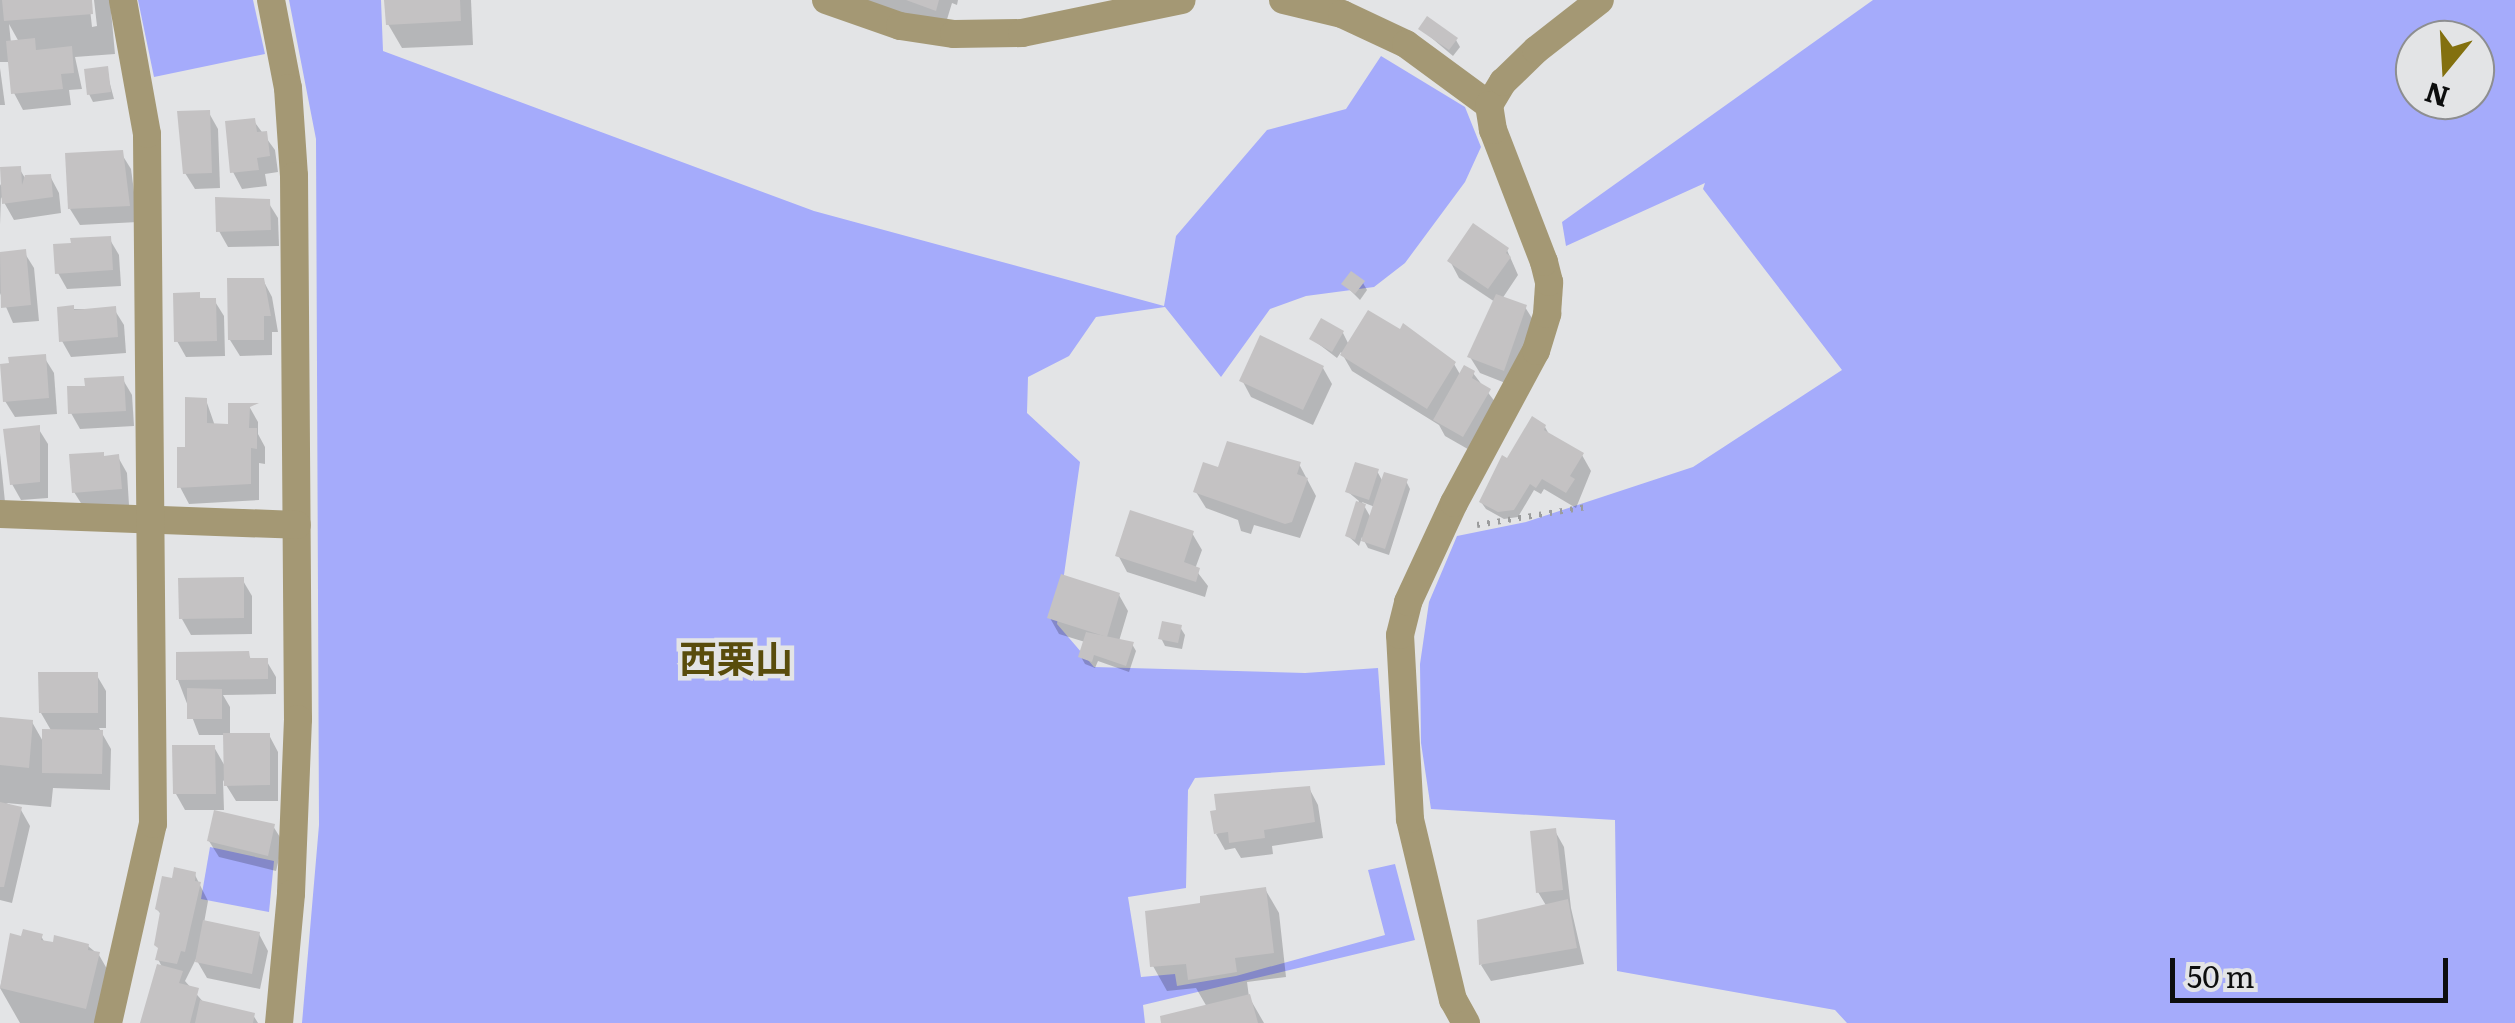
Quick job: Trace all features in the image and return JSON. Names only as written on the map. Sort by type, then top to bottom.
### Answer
[{"type":"street","points":[[108,1023],[153,824],[147,134],[123,0]]},
{"type":"street","points":[[270,0],[288,88],[294,176],[297,525],[298,719],[291,894],[278,1023]]},
{"type":"street","points":[[826,0],[900,26],[954,34],[1022,33],[1182,0]]},
{"type":"street","points":[[1282,0],[1342,14],[1406,44],[1489,105]]},
{"type":"street","points":[[1466,1023],[1453,1000],[1419,873],[1402,742],[1400,635],[1408,602],[1441,531],[1536,351],[1549,299],[1544,262],[1493,130],[1489,105],[1502,82],[1600,0]]},
{"type":"street","points":[[0,514],[297,525]]},
{"type":"path","points":[[1441,531],[1587,506]]},
{"type":"shaded area","points":[[138,0],[253,0],[265,54],[154,77]]},
{"type":"shaded area","points":[[289,0],[381,0],[383,51],[814,211],[1164,306],[1176,236],[1267,130],[1346,109],[1381,56],[1465,107],[1481,147],[1465,182],[1405,263],[1374,287],[1306,296],[1270,309],[1221,377],[1165,307],[1096,317],[1069,356],[1028,377],[1027,413],[1080,462],[1057,624],[1094,667],[1305,673],[1378,668],[1385,765],[1195,778],[1188,790],[1186,888],[1128,897],[1141,977],[1175,974],[1177,986],[1236,976],[1385,935],[1368,870],[1395,864],[1415,940],[1143,1005],[1145,1023],[302,1023],[319,825],[316,139]]},
{"type":"shaded area","points":[[1873,0],[2515,0],[2515,1023],[1847,1023],[1835,1010],[1617,971],[1615,820],[1431,809],[1421,743],[1420,664],[1429,602],[1457,536],[1526,522],[1693,467],[1842,370],[1703,189],[1705,183],[1566,246],[1562,222]]},
{"type":"shaded area","points":[[210,847],[274,861],[269,912],[201,899]]},
{"type":"building","points":[[2,0],[92,0],[93,14],[4,21]]},
{"type":"building","points":[[384,0],[460,0],[461,21],[386,25]]},
{"type":"building","points":[[906,0],[939,0],[936,11]]},
{"type":"building","points":[[1427,16],[1458,38],[1449,50],[1418,29]]},
{"type":"building","points":[[35,38],[36,50],[72,46],[74,73],[61,74],[63,89],[11,94],[6,41]]},
{"type":"building","points":[[108,66],[111,92],[87,95],[84,69]]},
{"type":"building","points":[[210,110],[212,173],[183,174],[177,111]]},
{"type":"building","points":[[255,118],[257,132],[267,131],[270,156],[257,158],[259,170],[230,173],[225,121]]},
{"type":"building","points":[[123,150],[130,206],[68,209],[65,153]]},
{"type":"building","points":[[21,166],[22,185],[25,175],[51,174],[53,197],[2,204],[0,167]]},
{"type":"building","points":[[215,197],[270,199],[271,230],[216,232]]},
{"type":"building","points":[[1473,223],[1509,248],[1506,253],[1511,257],[1488,289],[1447,261]]},
{"type":"building","points":[[111,236],[113,270],[55,274],[53,244],[71,243],[70,238]]},
{"type":"building","points":[[26,249],[31,305],[1,308],[0,252]]},
{"type":"building","points":[[1351,271],[1365,281],[1355,294],[1341,284]]},
{"type":"building","points":[[227,278],[264,278],[271,316],[264,316],[264,340],[228,340]]},
{"type":"building","points":[[200,292],[200,298],[216,298],[217,341],[174,342],[173,293]]},
{"type":"building","points":[[1496,294],[1527,305],[1504,371],[1467,357]]},
{"type":"building","points":[[74,305],[74,310],[116,306],[118,337],[59,342],[57,307]]},
{"type":"building","points":[[1368,310],[1400,329],[1403,323],[1456,362],[1427,409],[1340,355]]},
{"type":"building","points":[[1321,318],[1344,331],[1332,352],[1309,339]]},
{"type":"building","points":[[1260,335],[1324,366],[1303,410],[1239,381]]},
{"type":"building","points":[[46,354],[49,398],[3,402],[0,364],[9,363],[8,357]]},
{"type":"building","points":[[1464,365],[1475,371],[1472,378],[1491,389],[1463,437],[1433,420]]},
{"type":"building","points":[[124,376],[126,411],[68,414],[67,386],[85,386],[84,378]]},
{"type":"building","points":[[185,397],[207,398],[207,423],[228,424],[228,403],[259,403],[250,407],[249,428],[257,428],[257,449],[251,448],[251,484],[177,488],[177,447],[185,447]]},
{"type":"building","points":[[1532,416],[1546,425],[1544,430],[1584,453],[1570,476],[1575,479],[1566,493],[1542,479],[1536,488],[1530,484],[1514,510],[1498,512],[1479,502],[1502,455],[1507,458]]},
{"type":"building","points":[[40,425],[40,482],[10,485],[3,429]]},
{"type":"building","points":[[1227,441],[1301,462],[1297,474],[1308,478],[1292,522],[1285,524],[1193,492],[1203,462],[1218,467]]},
{"type":"building","points":[[104,452],[104,456],[119,454],[122,489],[72,493],[69,454]]},
{"type":"building","points":[[1355,462],[1379,469],[1369,500],[1345,492]]},
{"type":"building","points":[[1384,472],[1408,479],[1385,549],[1361,541]]},
{"type":"building","points":[[1356,501],[1366,504],[1355,540],[1345,536]]},
{"type":"building","points":[[1130,510],[1194,531],[1184,562],[1200,568],[1196,582],[1115,556]]},
{"type":"building","points":[[1061,574],[1120,593],[1107,637],[1047,618]]},
{"type":"building","points":[[244,577],[244,618],[179,619],[178,578]]},
{"type":"building","points":[[1162,621],[1182,625],[1178,643],[1158,639]]},
{"type":"building","points":[[1086,632],[1134,642],[1126,666],[1094,655],[1092,662],[1078,657]]},
{"type":"building","points":[[249,651],[250,658],[268,658],[268,679],[176,680],[176,652]]},
{"type":"building","points":[[38,672],[98,672],[98,713],[39,713]]},
{"type":"building","points":[[187,688],[222,689],[222,719],[187,719]]},
{"type":"building","points":[[0,717],[33,720],[29,768],[0,765]]},
{"type":"building","points":[[42,729],[103,730],[102,774],[42,773]]},
{"type":"building","points":[[223,733],[270,733],[270,785],[224,786]]},
{"type":"building","points":[[172,745],[215,745],[216,794],[173,794]]},
{"type":"building","points":[[1310,786],[1315,822],[1264,830],[1265,838],[1229,843],[1228,832],[1214,834],[1210,811],[1216,810],[1214,794]]},
{"type":"building","points":[[0,802],[22,807],[4,887],[0,887]]},
{"type":"building","points":[[214,810],[275,824],[268,856],[207,841]]},
{"type":"building","points":[[1556,828],[1563,890],[1536,893],[1530,831]]},
{"type":"building","points":[[174,867],[196,872],[195,881],[201,882],[185,952],[181,951],[177,964],[155,960],[158,948],[154,945],[160,912],[155,909],[162,876],[172,878]]},
{"type":"building","points":[[1266,887],[1274,953],[1235,958],[1237,972],[1188,980],[1186,964],[1150,967],[1145,911],[1200,903],[1200,896]]},
{"type":"building","points":[[1568,899],[1577,948],[1479,965],[1477,920]]},
{"type":"building","points":[[203,920],[260,932],[252,974],[195,962]]},
{"type":"building","points":[[23,929],[43,934],[41,940],[53,942],[54,935],[89,944],[88,950],[100,952],[86,1009],[0,988],[10,933],[21,936]]},
{"type":"building","points":[[157,964],[183,971],[179,983],[199,988],[190,1023],[140,1023]]},
{"type":"building","points":[[1250,994],[1258,1023],[1161,1023],[1160,1016]]},
{"type":"building","points":[[200,1000],[255,1013],[253,1023],[195,1023]]},
{"type":"district","name":"西栗山","points":[[736,657]]}]
